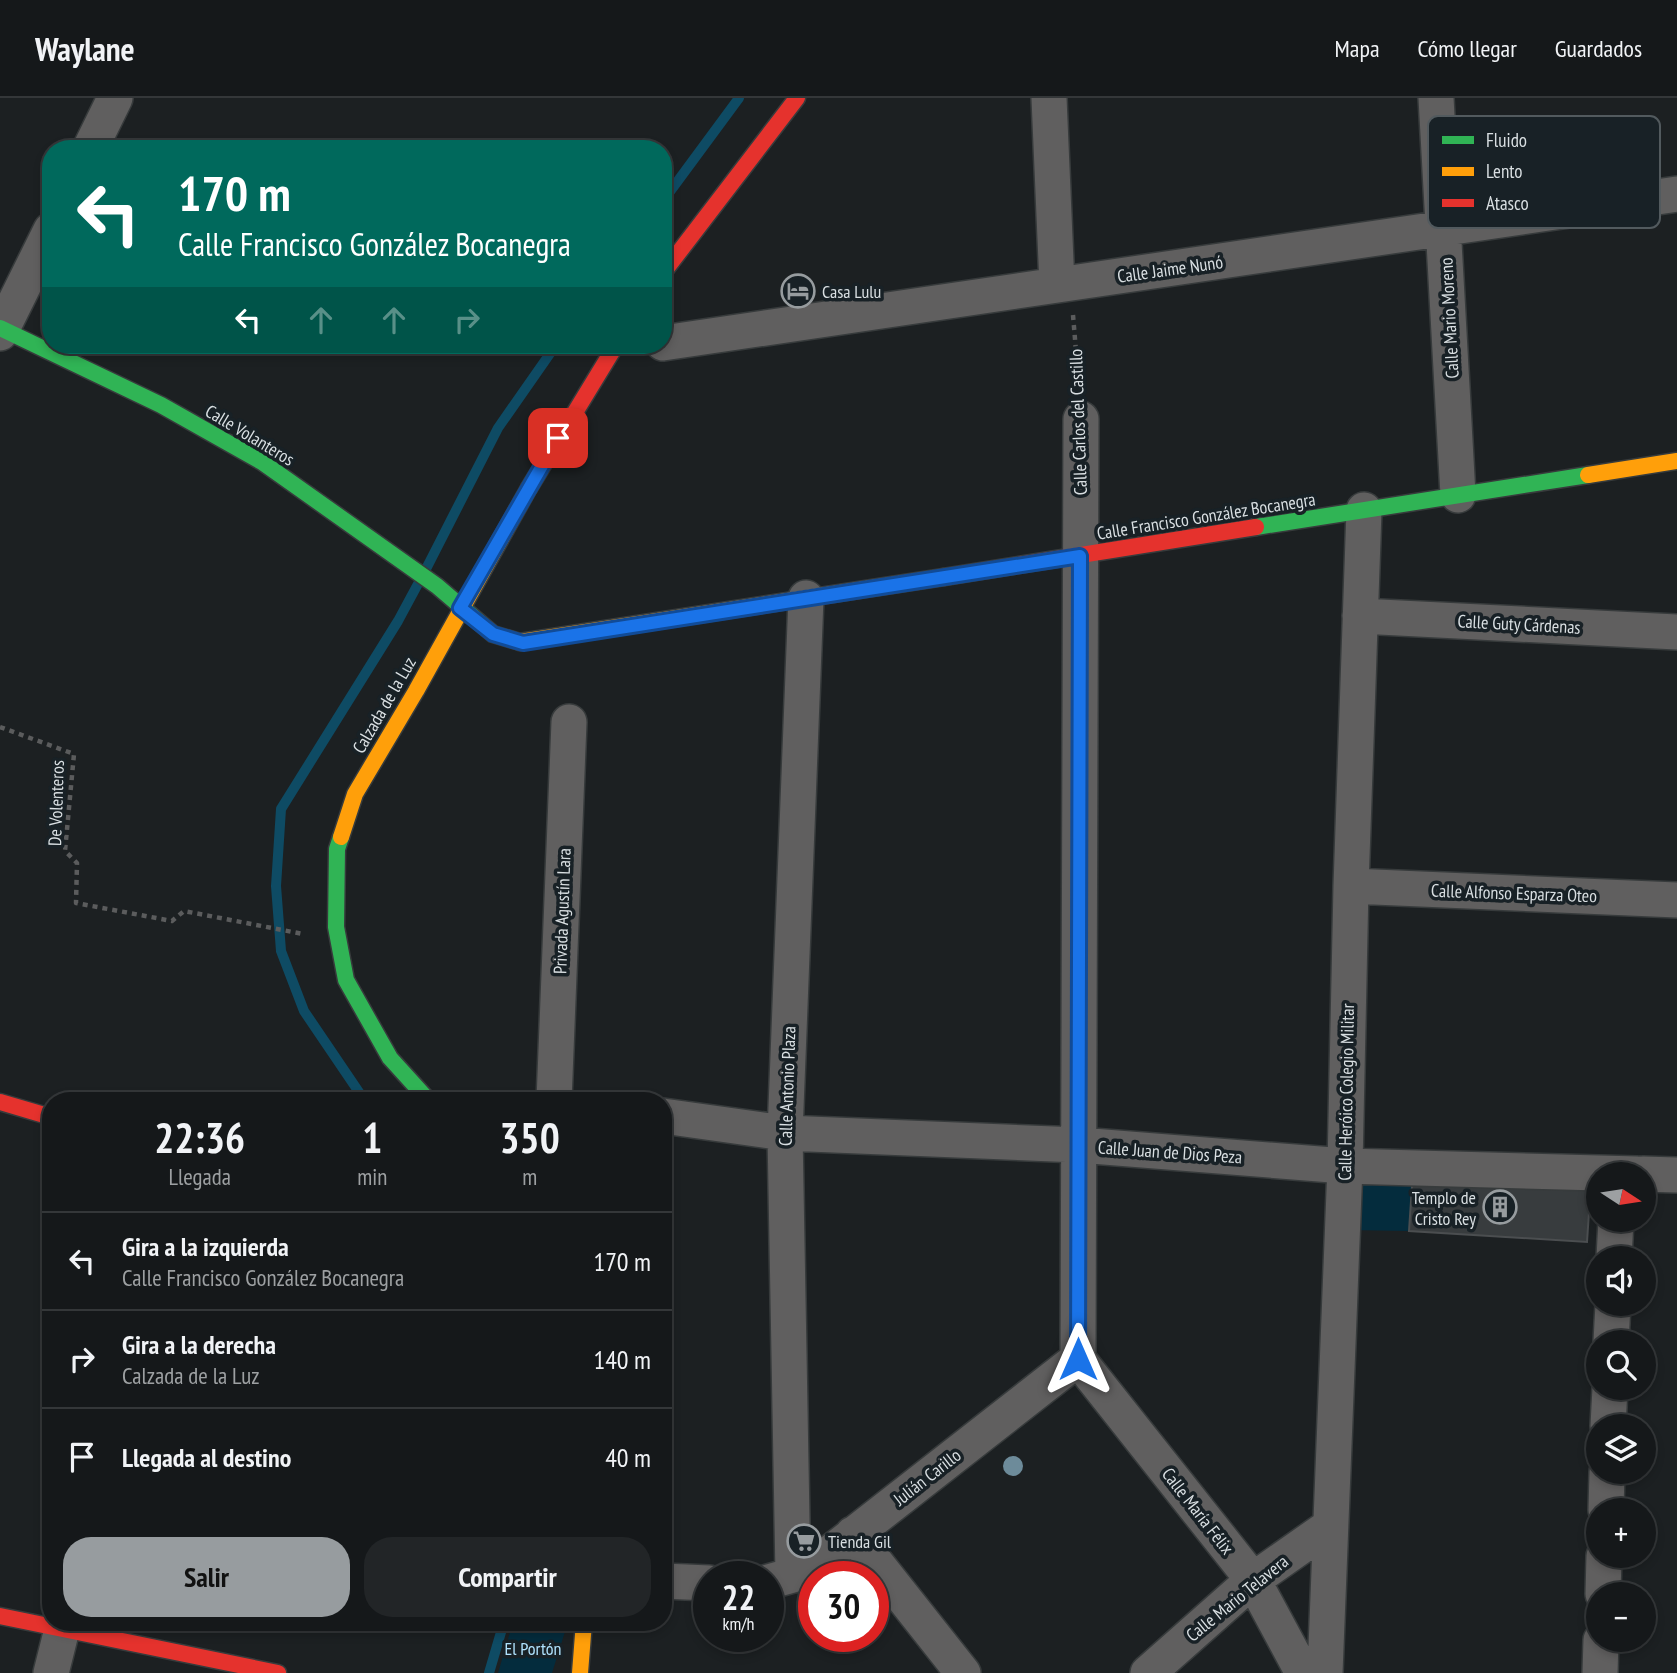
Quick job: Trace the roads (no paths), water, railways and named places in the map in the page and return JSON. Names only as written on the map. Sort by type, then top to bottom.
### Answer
[{"type":"street","points":[[94,140],[115,98]]},
{"type":"street","points":[[672,261],[797,98]]},
{"type":"street","points":[[1049,98],[1064,284]]},
{"type":"street","name":"Calle Mario Moreno","points":[[1436,98],[1437,116]]},
{"type":"street","name":"Calle Jaime Nunó","points":[[672,342],[1451,228]]},
{"type":"street","name":"Calle Mario Moreno","points":[[1444,229],[1458,495]]},
{"type":"street","points":[[1,330],[42,248]]},
{"type":"street","name":"Calle Volanteros","points":[[1,330],[42,349]]},
{"type":"street","name":"Calle Volanteros","points":[[52,354],[161,405],[262,462],[438,586],[460,608]]},
{"type":"street","name":"Calzada de la Luz","points":[[421,1092],[390,1058],[346,980],[336,927],[337,849],[355,793],[416,691],[544,460],[610,354]]},
{"type":"street","name":"Calle Carlos del Castillo","points":[[1078,1359],[1081,419]]},
{"type":"street","name":"Calle Francisco González Bocanegra","points":[[460,608],[493,634],[523,643],[1677,461]]},
{"type":"street","name":"Calle Heróico Colegio Militar","points":[[1325,1673],[1345,1166],[1351,886],[1364,510]]},
{"type":"street","name":"Calle Antonio Plaza","points":[[780,1561],[785,1133],[806,598]]},
{"type":"street","name":"Calle Guty Cárdenas","points":[[1360,616],[1677,632]]},
{"type":"street","name":"Privada Agustín Lara","points":[[554,1092],[569,722]]},
{"type":"street","name":"Calle Alfonso Esparza Oteo","points":[[1351,886],[1677,900]]},
{"type":"street","points":[[0,1102],[42,1114]]},
{"type":"street","name":"Calle Juan de Dios Peza","points":[[672,1117],[785,1133],[1079,1145],[1345,1166],[1586,1173]]},
{"type":"street","points":[[1656,1174],[1677,1175]]},
{"type":"street","name":"Julián Carillo","points":[[784,1577],[821,1560],[1078,1359]]},
{"type":"street","name":"Calle María Félix","points":[[1078,1359],[1253,1580],[1303,1673]]},
{"type":"street","name":"Calle Mario Telavera","points":[[1148,1673],[1253,1580],[1330,1527]]},
{"type":"street","points":[[853,1535],[963,1673]]},
{"type":"street","points":[[672,1581],[693,1582]]},
{"type":"street","points":[[0,1616],[42,1625]]},
{"type":"street","points":[[51,1673],[62,1631]]},
{"type":"street","points":[[72,1631],[278,1673]]},
{"type":"street","points":[[580,1673],[583,1631]]},
{"type":"street","points":[[1600,1673],[1601,1652]]},
{"type":"waterway","points":[[672,189],[739,98]]},
{"type":"waterway","points":[[426,569],[498,428],[550,354]]},
{"type":"waterway","points":[[359,1092],[304,1011],[281,951],[276,886],[281,809],[398,621],[419,582]]},
{"type":"waterway","points":[[489,1673],[501,1631]]},
{"type":"place","name":"Casa Lulu","points":[[798,291]]},
{"type":"place","name":"Templo de Cristo Rey","points":[[1500,1207]]},
{"type":"place","name":"Tienda Gil","points":[[804,1541]]},
{"type":"park label","name":"El Portón","points":[[533,1648]]}]
